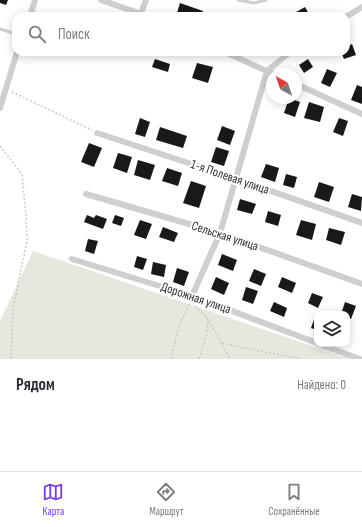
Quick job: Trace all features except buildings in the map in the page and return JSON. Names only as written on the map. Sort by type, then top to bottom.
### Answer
[{"type":"street","points":[[31,12],[35,0]]},
{"type":"street","points":[[102,0],[136,12]]},
{"type":"street","points":[[144,12],[146,0]]},
{"type":"street","points":[[350,15],[362,8]]},
{"type":"street","points":[[0,108],[4,86],[16,56]]},
{"type":"street","points":[[234,56],[266,71]]},
{"type":"street","points":[[275,68],[286,56]]},
{"type":"street","points":[[192,296],[220,233],[266,86]]},
{"type":"street","points":[[302,87],[362,114]]},
{"type":"street","name":"1-я Полевая улица","points":[[97,133],[237,179],[362,224]]},
{"type":"street","name":"Сельская улица","points":[[86,194],[220,233],[362,284]]},
{"type":"street","name":"Дорожная улица","points":[[72,260],[192,296],[314,342]]},
{"type":"street","name":"Дорожная улица","points":[[326,347],[360,359]]},
{"type":"lane","points":[[238,0],[254,4],[266,0]]},
{"type":"lane","points":[[0,29],[12,33]]},
{"type":"path","points":[[4,86],[97,133]]},
{"type":"path","points":[[0,146],[22,174],[27,241],[13,309],[11,359]]},
{"type":"path","points":[[171,359],[179,326],[190,300],[208,319],[230,359]]},
{"type":"path","points":[[199,359],[207,333],[208,319]]},
{"type":"path","points":[[222,343],[301,359]]},
{"type":"shaded area","points":[[33,251],[350,359],[0,359],[0,321]]}]
